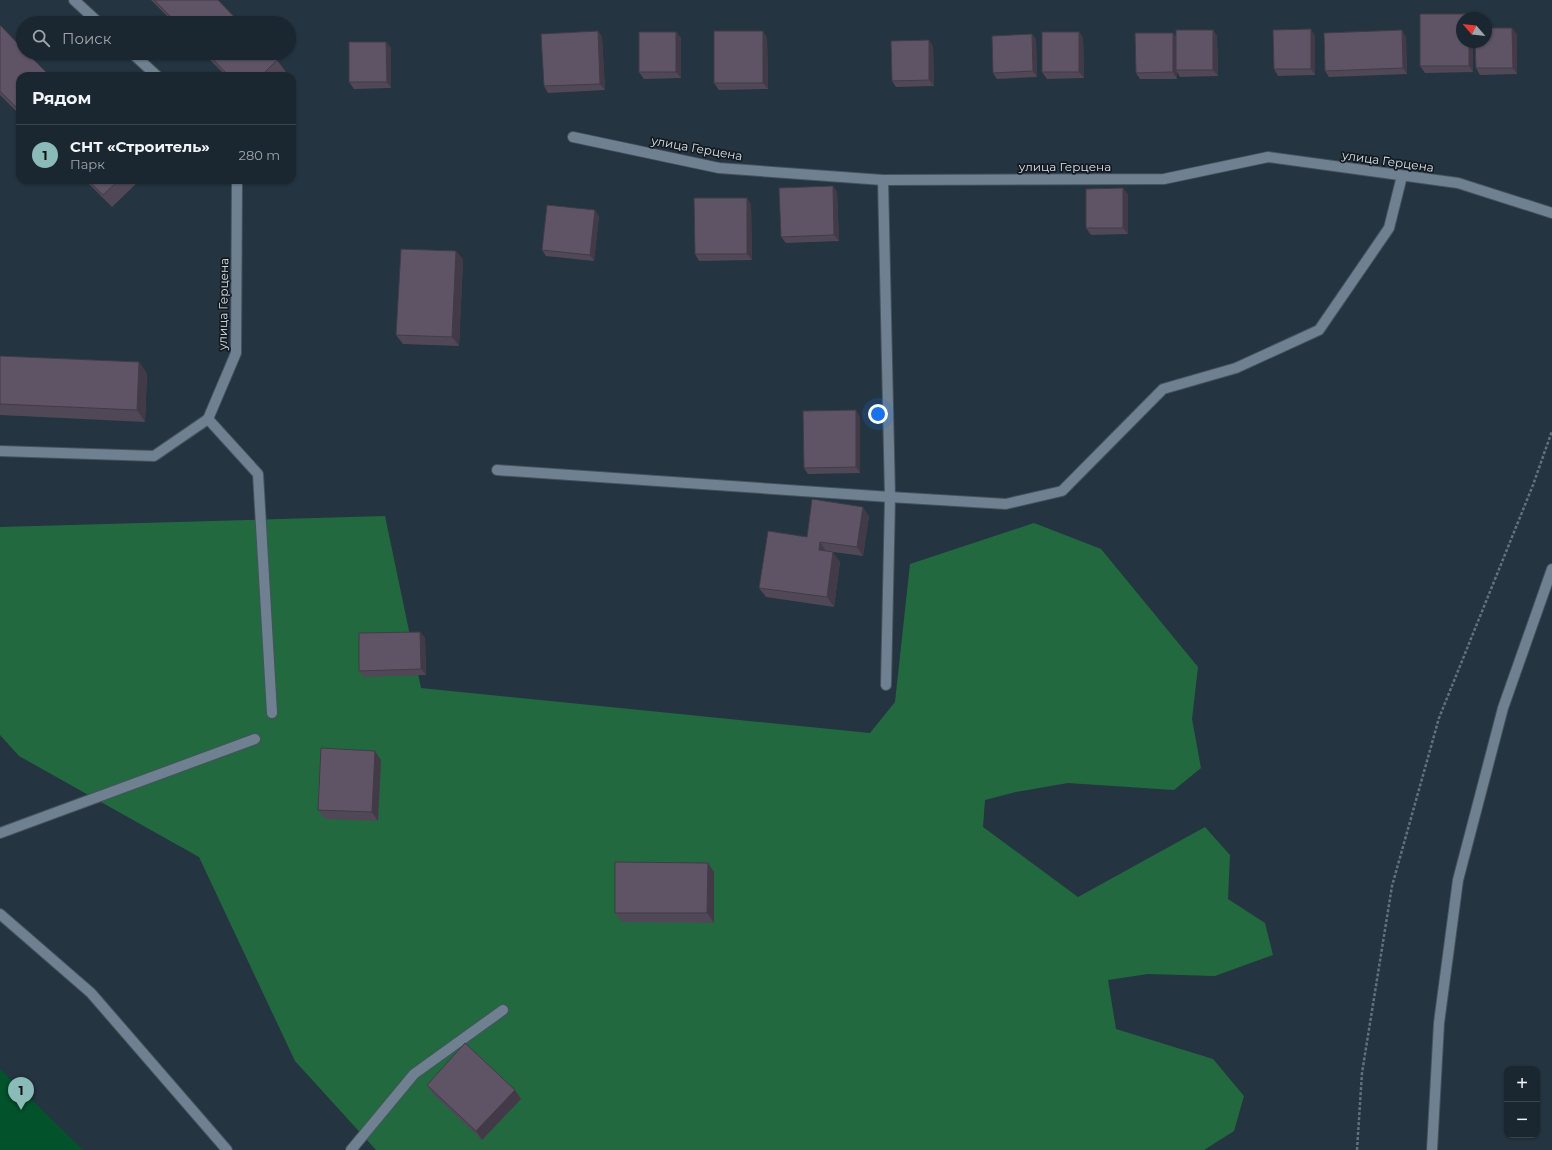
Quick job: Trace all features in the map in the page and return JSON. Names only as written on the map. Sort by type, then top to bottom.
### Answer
[{"type":"street","points":[[74,0],[91,16]]},
{"type":"street","points":[[140,60],[153,72]]},
{"type":"street","name":"улица Герцена","points":[[573,137],[719,168],[884,180],[1164,179],[1268,157],[1458,183],[1552,213]]},
{"type":"street","points":[[497,470],[1006,504],[1062,492],[1163,389],[1236,368],[1319,330],[1389,228],[1402,176]]},
{"type":"street","points":[[884,180],[890,497],[886,685]]},
{"type":"street","name":"улица Герцена","points":[[208,419],[236,353],[237,184]]},
{"type":"street","points":[[0,451],[154,456],[208,419],[258,474],[272,713]]},
{"type":"street","points":[[1432,1150],[1439,1023],[1458,880],[1503,708],[1552,569]]},
{"type":"street","points":[[0,833],[255,739]]},
{"type":"street","points":[[0,914],[92,993],[227,1150]]},
{"type":"street","points":[[351,1150],[414,1074],[503,1010]]},
{"type":"path","points":[[1357,1150],[1362,1073],[1392,886],[1439,718],[1533,485],[1552,431]]},
{"type":"green space","points":[[385,516],[421,688],[870,733],[895,702],[910,564],[1034,523],[1101,549],[1198,667],[1192,719],[1201,768],[1174,790],[1068,783],[1016,792],[985,800],[983,827],[1078,897],[1205,827],[1230,855],[1228,899],[1265,923],[1273,955],[1215,976],[1148,974],[1108,980],[1116,1029],[1213,1059],[1244,1096],[1234,1131],[1204,1150],[376,1150],[295,1061],[199,857],[19,756],[0,735],[0,527]]},
{"type":"green space","points":[[0,1069],[83,1150],[0,1150]]},
{"type":"building","points":[[154,0],[218,0],[233,16],[170,16]]},
{"type":"building","points":[[1420,14],[1456,14],[1456,48],[1469,48],[1469,66],[1420,66]]},
{"type":"building","points":[[0,25],[16,42],[16,60],[34,60],[46,72],[16,72],[16,107],[0,91]]},
{"type":"building","points":[[1492,28],[1512,28],[1513,68],[1476,68],[1475,48],[1492,48]]},
{"type":"building","points":[[1311,29],[1311,69],[1274,69],[1273,30]]},
{"type":"building","points":[[1176,30],[1213,30],[1213,70],[1176,70]]},
{"type":"building","points":[[1402,30],[1403,68],[1325,71],[1324,33]]},
{"type":"building","points":[[598,31],[600,84],[544,86],[541,34]]},
{"type":"building","points":[[714,31],[763,31],[763,83],[714,83]]},
{"type":"building","points":[[639,32],[676,32],[676,72],[639,72]]},
{"type":"building","points":[[1042,32],[1079,32],[1079,72],[1042,72]]},
{"type":"building","points":[[1135,33],[1173,33],[1173,72],[1136,73]]},
{"type":"building","points":[[1032,34],[1033,71],[993,73],[992,36]]},
{"type":"building","points":[[929,40],[929,80],[892,81],[891,41]]},
{"type":"building","points":[[349,42],[386,42],[387,82],[349,82]]},
{"type":"building","points":[[214,60],[277,60],[265,72],[225,72]]},
{"type":"building","points":[[92,184],[115,184],[103,195]]},
{"type":"building","points":[[833,186],[834,235],[781,237],[779,188]]},
{"type":"building","points":[[1123,188],[1123,228],[1086,228],[1086,189]]},
{"type":"building","points":[[694,198],[747,198],[747,254],[695,254]]},
{"type":"building","points":[[547,205],[595,210],[590,255],[542,250]]},
{"type":"building","points":[[401,249],[456,251],[452,337],[396,335]]},
{"type":"building","points":[[0,356],[139,362],[137,410],[0,404]]},
{"type":"building","points":[[856,410],[856,467],[804,468],[803,411]]},
{"type":"building","points":[[812,499],[863,507],[857,547],[820,542],[819,550],[833,552],[827,597],[759,588],[768,531],[807,537]]},
{"type":"building","points":[[420,632],[421,669],[359,671],[359,633]]},
{"type":"building","points":[[321,748],[375,751],[372,812],[318,810]]},
{"type":"building","points":[[615,862],[708,863],[707,913],[615,913]]},
{"type":"building","points":[[465,1043],[515,1090],[476,1131],[427,1085]]},
{"type":"place","name":"СНТ «Строитель»","points":[[21,1110]]}]
